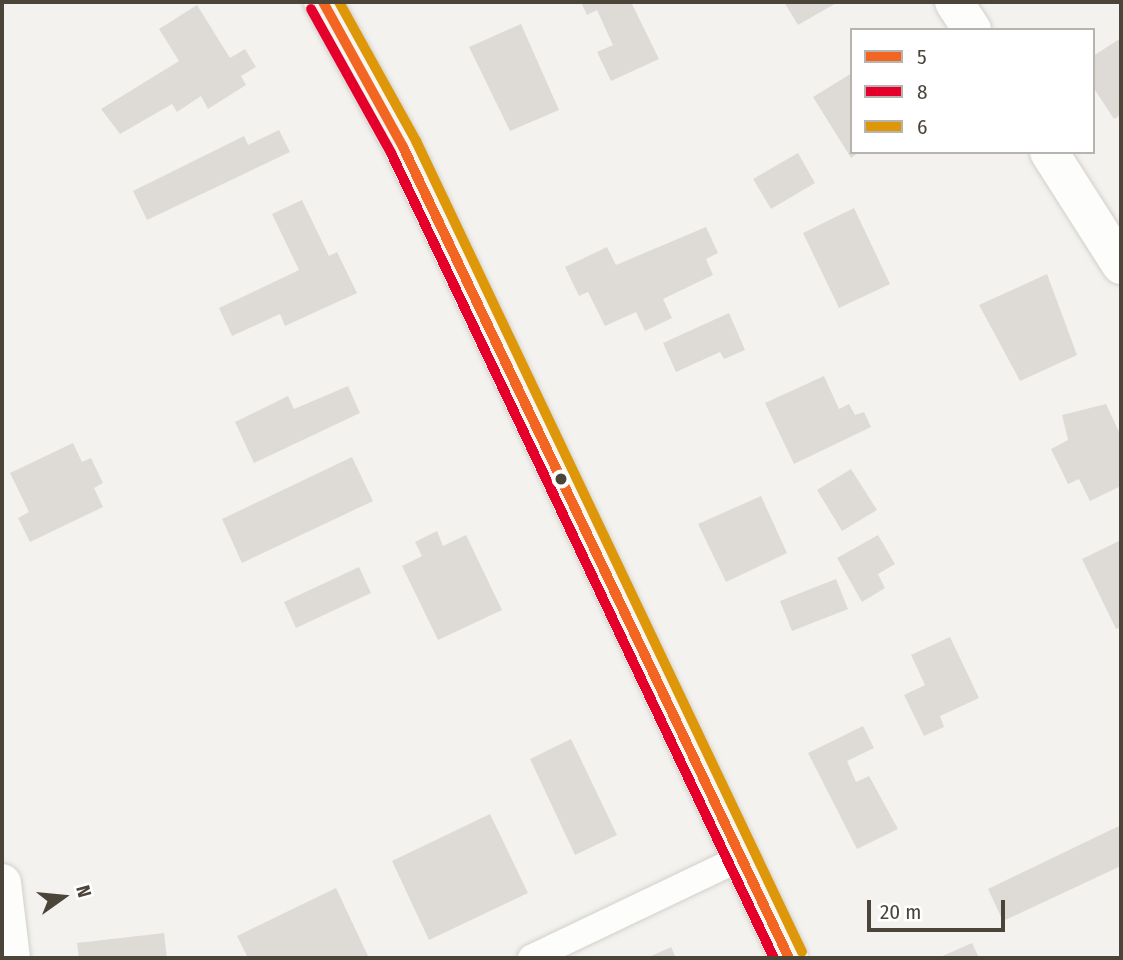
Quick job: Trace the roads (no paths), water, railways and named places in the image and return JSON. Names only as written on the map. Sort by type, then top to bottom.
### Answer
[{"type":"street","points":[[323,2],[403,147],[789,958]]},
{"type":"street","points":[[954,2],[971,28]]},
{"type":"street","points":[[1050,154],[1120,261]]},
{"type":"street","points":[[2,883],[11,958]]},
{"type":"lane","points":[[531,958],[741,858]]}]
